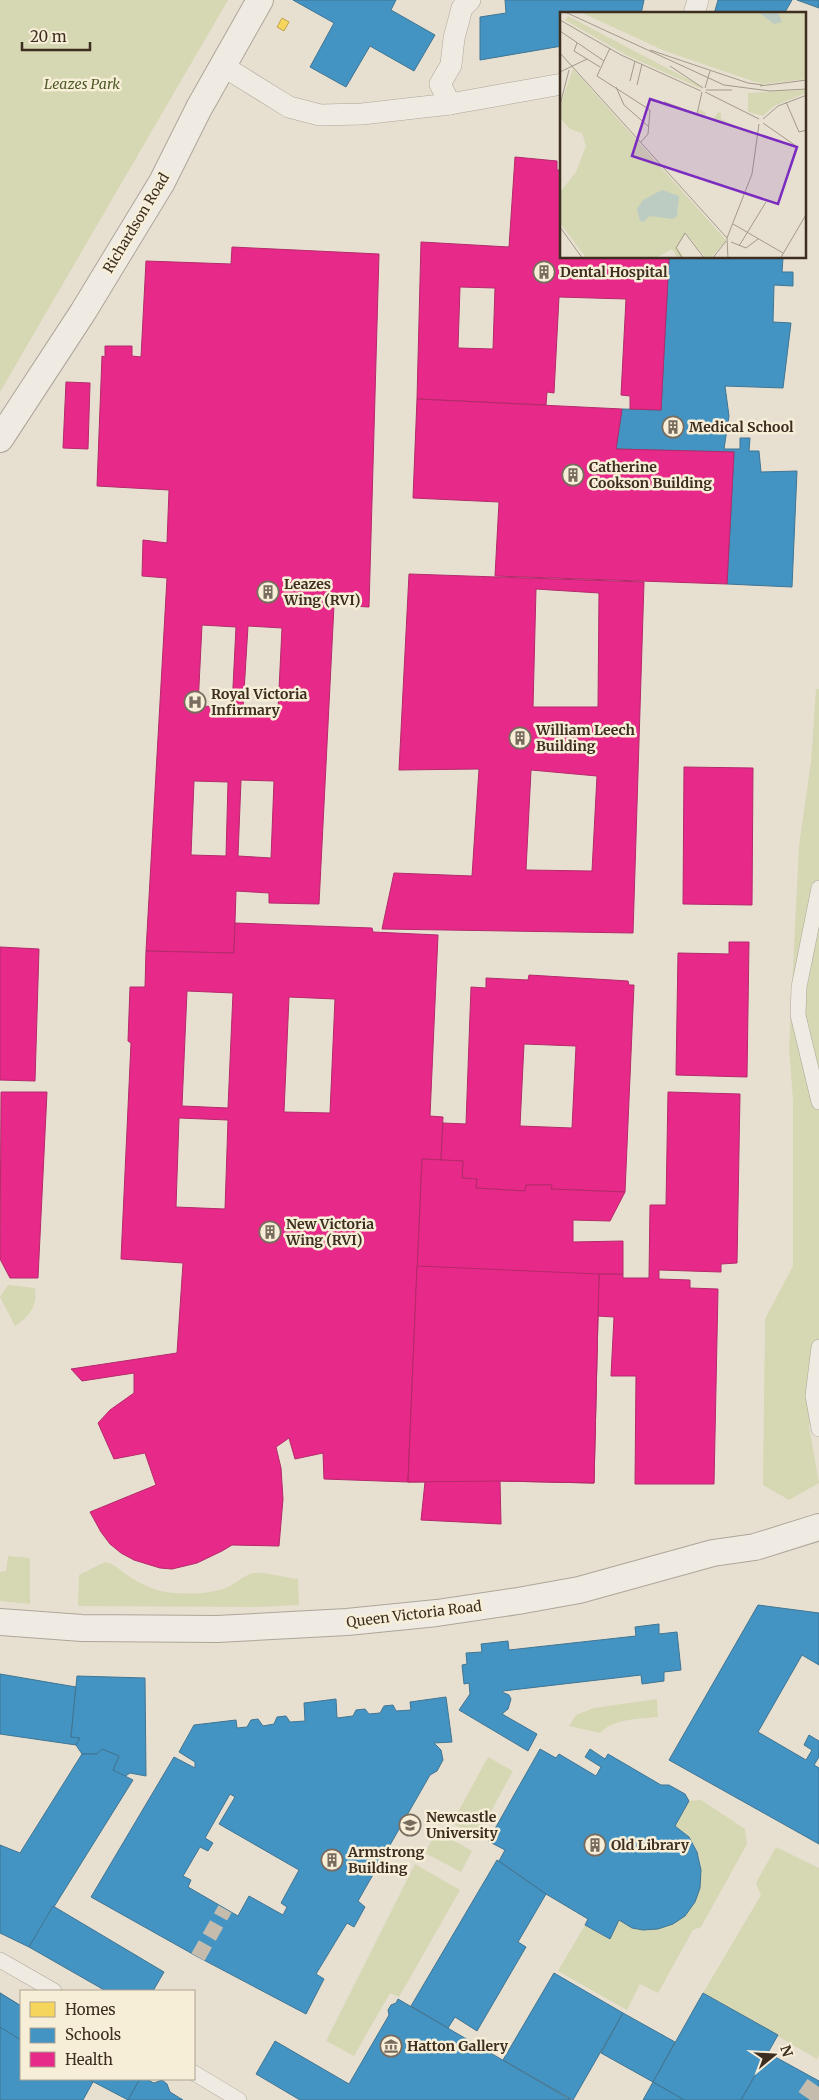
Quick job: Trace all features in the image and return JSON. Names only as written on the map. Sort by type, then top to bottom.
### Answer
[{"type":"street","name":"Richardson Road","points":[[0,439],[83,312],[162,182],[199,108],[260,0]]},
{"type":"street","points":[[450,104],[440,84],[451,65],[454,38],[462,8],[470,0]]},
{"type":"street","points":[[223,66],[289,107],[320,115],[362,114],[450,104],[560,84]]},
{"type":"street","points":[[819,888],[798,987],[798,1015],[819,1102]]},
{"type":"street","points":[[819,1347],[813,1396],[819,1429]]},
{"type":"street","name":"Queen Victoria Road","points":[[0,1622],[82,1628],[217,1629],[332,1624],[437,1612],[518,1601],[579,1590],[714,1553],[755,1547],[819,1527]]},
{"type":"street","points":[[0,1960],[52,1990]]},
{"type":"street","points":[[195,2074],[239,2100]]},
{"type":"green space","name":"Leazes Park","points":[[0,0],[228,0],[0,392]]},
{"type":"green space","points":[[816,689],[819,689],[819,1391],[809,1426],[819,1483],[789,1500],[763,1485],[765,1319],[793,1266],[793,1099],[789,1049],[799,846],[811,762]]},
{"type":"green space","points":[[8,1285],[35,1288],[34,1305],[28,1315],[15,1326],[0,1297]]},
{"type":"green space","points":[[8,1556],[30,1558],[30,1604],[0,1601],[0,1572],[6,1571]]},
{"type":"green space","points":[[105,1562],[114,1565],[143,1584],[161,1591],[173,1593],[200,1593],[220,1590],[253,1573],[298,1579],[299,1605],[257,1607],[78,1606],[79,1575]]},
{"type":"green space","points":[[657,1699],[658,1717],[620,1722],[613,1724],[600,1733],[569,1726],[576,1715],[594,1708]]},
{"type":"green space","points":[[488,1757],[513,1771],[477,1837],[452,1823]]},
{"type":"green space","points":[[701,1800],[745,1829],[747,1844],[701,1927],[693,1930],[658,1993],[640,1984],[627,2010],[558,1971],[585,1925],[609,1939],[619,1920],[636,1929],[654,1929],[666,1926],[688,1910],[695,1900],[699,1888],[701,1876],[700,1863],[697,1850],[690,1838],[675,1826],[689,1801]]},
{"type":"green space","points":[[437,1831],[472,1851],[461,1872],[425,1853]]},
{"type":"green space","points":[[776,1847],[819,1868],[819,2055],[817,2059],[703,1993],[761,1895],[756,1883]]},
{"type":"green space","points":[[415,1864],[460,1890],[399,1997],[390,1993],[354,2056],[326,2041]]},
{"type":"building: Homes","points":[[282,18],[289,22],[284,31],[277,27]]},
{"type":"building: Schools","points":[[293,0],[396,0],[391,10],[435,35],[414,71],[370,46],[346,87],[310,67],[334,23]]},
{"type":"building: Schools","points":[[505,0],[644,0],[641,12],[560,12],[560,46],[480,60],[480,17],[506,13]]},
{"type":"building: Schools","points":[[718,0],[792,0],[785,12],[715,12]]},
{"type":"building: Schools","points":[[797,0],[819,0],[819,8]]},
{"type":"building: Schools","name":"Medical School","points":[[669,259],[783,259],[782,272],[793,272],[793,286],[774,285],[773,322],[791,323],[783,388],[725,386],[729,416],[724,449],[740,449],[740,438],[750,438],[749,451],[759,451],[761,472],[797,471],[792,587],[727,584],[734,452],[616,449],[622,409],[661,410]]},
{"type":"building: Schools","points":[[758,1605],[819,1613],[819,1665],[802,1655],[758,1732],[806,1760],[812,1750],[804,1745],[809,1735],[819,1741],[819,1757],[814,1765],[819,1768],[819,1844],[669,1760]]},
{"type":"building: Schools","points":[[659,1624],[659,1634],[677,1632],[681,1670],[664,1672],[664,1681],[642,1684],[641,1675],[503,1691],[511,1699],[508,1709],[502,1714],[537,1734],[528,1751],[459,1710],[470,1694],[469,1683],[464,1684],[462,1665],[467,1664],[466,1653],[482,1652],[481,1644],[508,1641],[509,1650],[636,1636],[635,1627]]},
{"type":"building: Schools","points":[[0,1674],[76,1687],[71,1737],[80,1738],[76,1745],[0,1734]]},
{"type":"building: Schools","points":[[77,1676],[145,1678],[146,1776],[130,1773],[124,1777],[113,1770],[119,1756],[102,1749],[97,1754],[82,1754],[76,1745],[80,1738],[71,1737]]},
{"type":"building: Schools","name":"Armstrong Building","points":[[446,1697],[452,1742],[434,1743],[441,1750],[443,1760],[437,1771],[430,1775],[358,1901],[365,1907],[354,1927],[347,1923],[316,1974],[324,1979],[306,2014],[198,1957],[91,1897],[174,1757],[195,1768],[195,1762],[179,1752],[194,1725],[236,1720],[237,1728],[247,1727],[251,1720],[258,1719],[263,1726],[274,1724],[277,1717],[286,1716],[290,1722],[305,1721],[304,1703],[336,1699],[337,1718],[353,1716],[356,1710],[365,1709],[369,1714],[380,1713],[384,1706],[393,1705],[396,1711],[411,1710],[410,1702]],"holes":[[[230,1794],[235,1797],[219,1824],[299,1870],[281,1903],[287,1907],[283,1915],[249,1896],[238,1916],[188,1887],[191,1880],[183,1876],[200,1847],[208,1851],[213,1843],[205,1838]]]},
{"type":"building: Schools","points":[[102,1749],[119,1756],[113,1770],[133,1780],[29,1947],[0,1933],[0,1845],[20,1853],[82,1754],[97,1754]]},
{"type":"building: Schools","name":"Old Library","points":[[540,1749],[556,1758],[559,1754],[596,1776],[601,1767],[585,1757],[590,1749],[605,1759],[608,1754],[661,1785],[669,1785],[685,1794],[689,1801],[675,1826],[689,1837],[697,1852],[701,1870],[700,1888],[695,1902],[685,1916],[673,1924],[658,1929],[643,1930],[632,1928],[619,1920],[610,1939],[585,1925],[588,1919],[546,1894],[499,1861],[505,1850],[488,1841]]},
{"type":"building: Schools","points":[[497,1860],[546,1894],[518,1942],[526,1947],[477,2031],[455,2017],[448,2028],[411,2006]]},
{"type":"building: Schools","points":[[53,1906],[164,1972],[154,1990],[104,1990],[29,1947]]},
{"type":"building: Schools","points":[[554,1973],[623,2013],[573,2100],[503,2060]]},
{"type":"building: Schools","points":[[0,1993],[20,2005],[20,2080],[90,2080],[93,2082],[83,2100],[0,2100]]},
{"type":"building: Schools","points":[[0,1993],[20,2005],[20,2039],[0,2027]]},
{"type":"building: Schools","points":[[703,1993],[778,2035],[741,2100],[684,2100],[653,2082]]},
{"type":"building: Schools","points":[[398,1999],[571,2100],[300,2100],[256,2074],[275,2041],[349,2084],[389,2015],[388,2010]]},
{"type":"building: Schools","points":[[623,2013],[675,2042],[653,2082],[601,2053]]},
{"type":"building: Schools","points":[[768,2053],[819,2081],[819,2100],[741,2100]]},
{"type":"building: Schools","points":[[90,2080],[139,2080],[128,2100]]},
{"type":"building: Schools","points":[[139,2080],[148,2080],[154,2083],[162,2080],[167,2084],[170,2092],[183,2100],[128,2100]]},
{"type":"building: Schools","points":[[653,2082],[684,2100],[643,2100]]},
{"type":"building: Health","name":"Dental Hospital","points":[[515,157],[557,161],[557,170],[560,170],[560,259],[669,259],[661,410],[630,409],[630,396],[621,395],[626,299],[559,297],[554,393],[547,392],[546,405],[417,399],[421,242],[509,247]],"holes":[[[460,287],[495,288],[493,349],[458,348]]]},
{"type":"building: Health","name":"Leazes Wing (RVI)","points":[[232,247],[379,254],[369,607],[334,605],[319,904],[269,903],[269,893],[236,891],[234,953],[146,951],[167,578],[142,576],[143,540],[167,543],[169,490],[97,486],[102,356],[105,357],[105,346],[132,346],[132,356],[141,357],[146,261],[231,264]],"holes":[[[202,625],[236,627],[232,707],[198,706]],[[248,626],[282,628],[278,710],[243,708]],[[241,780],[274,781],[271,858],[238,856]],[[194,781],[228,782],[226,856],[191,855]]]},
{"type":"building: Health","points":[[66,382],[90,383],[88,449],[63,448]]},
{"type":"building: Health","name":"Catherine Cookson Building","points":[[417,399],[622,409],[616,449],[734,452],[727,584],[495,576],[499,502],[413,498]]},
{"type":"building: Health","name":"William Leech Building","points":[[409,574],[644,582],[633,933],[382,929],[394,873],[472,876],[479,769],[399,770]],"holes":[[[536,589],[599,593],[598,707],[533,707]],[[531,770],[597,776],[592,871],[526,870]]]},
{"type":"building: Health","points":[[684,767],[753,768],[752,905],[683,904]]},
{"type":"building: Health","name":"New Victoria Wing (RVI)","points":[[235,923],[372,928],[373,932],[438,935],[430,1116],[443,1117],[441,1160],[422,1159],[408,1482],[324,1479],[323,1453],[295,1459],[289,1438],[276,1447],[281,1468],[283,1499],[279,1546],[232,1545],[197,1563],[172,1569],[160,1568],[134,1560],[121,1553],[110,1544],[90,1512],[156,1485],[145,1453],[114,1459],[98,1423],[110,1410],[134,1393],[134,1373],[82,1381],[71,1369],[177,1353],[183,1263],[121,1259],[131,1043],[128,1041],[130,987],[145,987],[146,951],[234,953]],"holes":[[[187,991],[233,993],[228,1108],[182,1106]],[[289,997],[335,999],[330,1113],[284,1112]],[[179,1118],[228,1120],[225,1209],[176,1207]]]},
{"type":"building: Health","points":[[729,942],[749,942],[747,1077],[676,1075],[678,953],[729,954]]},
{"type":"building: Health","points":[[0,947],[39,949],[35,1081],[0,1080]]},
{"type":"building: Health","points":[[529,975],[628,981],[629,985],[634,985],[625,1192],[551,1189],[552,1185],[526,1185],[525,1191],[476,1188],[477,1179],[462,1178],[463,1161],[441,1160],[443,1123],[466,1124],[471,987],[486,988],[486,978],[528,980]],"holes":[[[524,1044],[576,1046],[572,1128],[520,1126]]]},
{"type":"building: Health","points":[[1,1092],[47,1092],[38,1278],[10,1278],[0,1259]]},
{"type":"building: Health","points":[[668,1092],[740,1094],[737,1263],[721,1264],[721,1272],[659,1270],[659,1279],[690,1280],[690,1288],[718,1289],[714,1484],[635,1484],[636,1376],[611,1376],[614,1317],[597,1316],[599,1274],[623,1274],[623,1278],[649,1278],[650,1205],[666,1205]]},
{"type":"building: Health","points":[[422,1159],[463,1161],[462,1178],[477,1179],[476,1188],[525,1191],[526,1185],[552,1185],[551,1189],[625,1192],[610,1221],[573,1220],[573,1242],[623,1241],[623,1274],[599,1274],[594,1483],[500,1481],[501,1524],[421,1520],[425,1482],[408,1482]]},
{"type":"building: Health","points":[[417,1266],[599,1274],[594,1483],[408,1482]]},
{"type":"tunnel","points":[[198,1957],[225,1909]]},
{"type":"tunnel","points":[[810,2100],[819,2087]]},
{"type":"place","name":"Dental Hospital","points":[[544,272]]},
{"type":"place","name":"Medical School","points":[[673,427]]},
{"type":"place","name":"Catherine Cookson Building","points":[[573,475]]},
{"type":"place","name":"Leazes Wing (RVI)","points":[[268,592]]},
{"type":"place","name":"Royal Victoria Infirmary","points":[[195,702]]},
{"type":"place","name":"William Leech Building","points":[[520,738]]},
{"type":"place","name":"New Victoria Wing (RVI)","points":[[270,1232]]},
{"type":"place","name":"Newcastle University","points":[[410,1825]]},
{"type":"place","name":"Old Library","points":[[595,1845]]},
{"type":"place","name":"Armstrong Building","points":[[332,1860]]},
{"type":"place","name":"Hatton Gallery","points":[[391,2046]]}]
